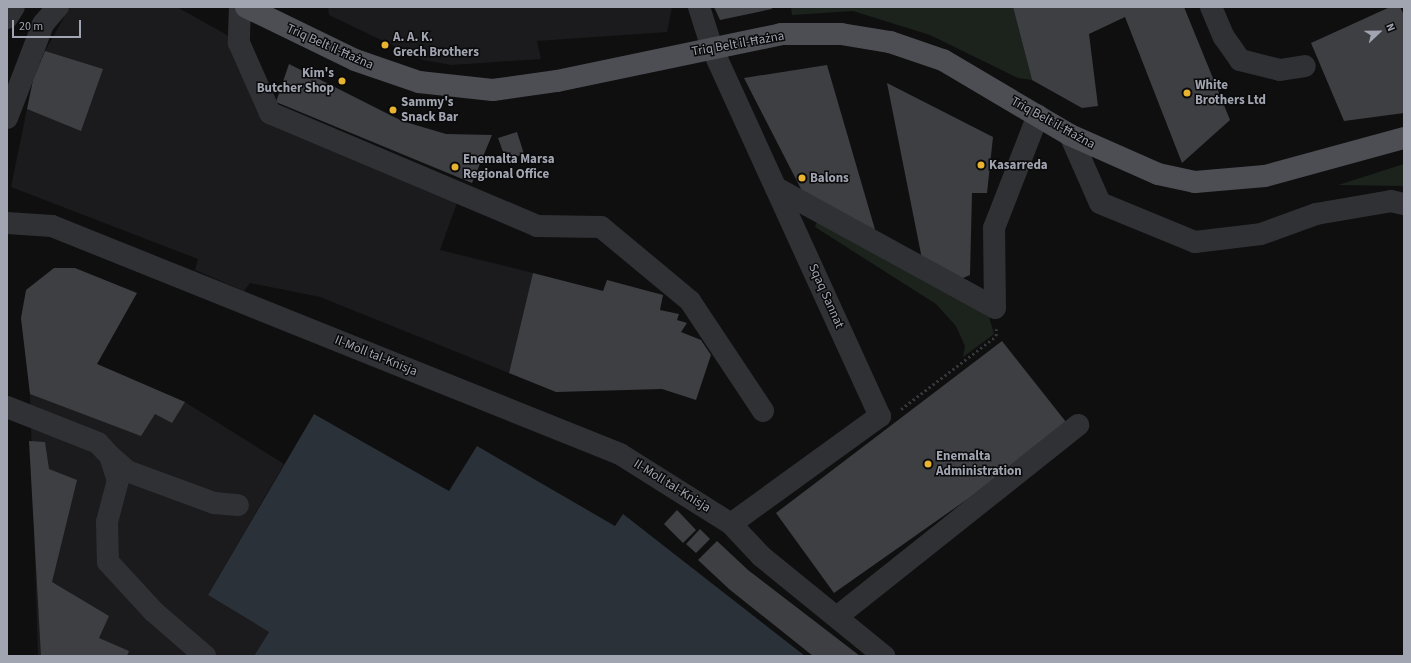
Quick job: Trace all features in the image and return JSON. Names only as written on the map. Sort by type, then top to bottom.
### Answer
[{"type":"main road","name":"Triq Belt il-Ħażna","points":[[246,7],[355,60],[419,82],[494,90],[557,82],[781,34],[841,34],[890,42],[943,60],[1070,135],[1158,174],[1195,182],[1265,176],[1404,138]]},
{"type":"street","points":[[7,18],[14,7]]},
{"type":"street","points":[[7,118],[43,24],[58,7]]},
{"type":"street","points":[[240,7],[240,43],[270,113],[537,226],[601,227],[690,301],[763,411]]},
{"type":"street","name":"Sqaq Sannat","points":[[699,7],[712,48],[880,416],[731,524]]},
{"type":"street","points":[[1211,7],[1224,37],[1240,60],[1280,70],[1305,66]]},
{"type":"street","points":[[778,190],[995,308],[994,228],[1038,116]]},
{"type":"street","points":[[1070,135],[1100,204],[1195,242],[1261,234],[1316,214],[1390,202],[1404,204]]},
{"type":"street","name":"Il-Moll tal-Knisja","points":[[7,223],[52,226],[620,454],[731,524],[760,556],[838,616],[884,656]]},
{"type":"street","points":[[7,407],[98,443],[110,456],[127,470],[214,503],[238,505]]},
{"type":"street","points":[[838,616],[1078,425]]},
{"type":"street","points":[[110,456],[118,480],[107,522],[108,562],[153,611],[205,656]]},
{"type":"path","points":[[898,412],[996,336]]},
{"type":"shaded area","points":[[70,7],[177,7],[227,35],[262,112],[458,200],[440,250],[533,273],[509,373],[320,297],[250,283],[244,291],[195,270],[198,259],[11,187],[27,109],[45,51]]},
{"type":"shaded area","points":[[328,7],[672,7],[667,32],[537,41],[541,59],[452,65],[423,60],[329,15]]},
{"type":"shaded area","points":[[791,7],[1013,7],[1032,80],[1018,78],[930,35],[853,11],[792,15]]},
{"type":"shaded area","points":[[1404,164],[1404,186],[1338,185]]},
{"type":"shaded area","points":[[819,216],[988,313],[994,334],[963,357],[965,346],[956,326],[936,304],[815,227]]},
{"type":"shaded area","points":[[21,318],[97,364],[185,402],[284,464],[208,595],[269,632],[254,656],[38,656],[30,394]]},
{"type":"shaded area","points":[[314,414],[449,491],[477,446],[615,526],[623,514],[805,656],[254,656],[269,632],[208,595]]},
{"type":"building","points":[[714,7],[772,7],[772,9],[720,20]]},
{"type":"building","name":"White Brothers Ltd","points":[[1013,7],[1184,7],[1230,120],[1182,163],[1125,17],[1089,34],[1098,106],[1082,108],[1032,80]]},
{"type":"building","points":[[1390,7],[1400,7],[1404,15],[1404,113],[1344,121],[1311,43]]},
{"type":"building","points":[[45,51],[103,69],[81,131],[27,109],[33,80]]},
{"type":"building","points":[[289,64],[402,121],[446,134],[492,135],[472,183],[276,102]]},
{"type":"building","points":[[827,65],[876,233],[802,191],[744,78]]},
{"type":"building","points":[[887,83],[993,137],[987,193],[972,193],[970,275],[956,281],[923,264]]},
{"type":"building","points":[[517,132],[524,154],[506,160],[498,138]]},
{"type":"building","points":[[54,268],[75,268],[137,293],[97,364],[185,402],[172,423],[155,414],[141,436],[30,394],[21,318],[26,290]]},
{"type":"building","points":[[533,273],[603,291],[607,280],[663,295],[660,310],[679,314],[677,320],[687,323],[681,332],[701,340],[711,355],[696,400],[662,389],[556,392],[509,373]]},
{"type":"building","name":"Enemalta Administration","points":[[1002,341],[1070,427],[834,593],[776,513]]},
{"type":"building","points":[[29,441],[45,442],[49,469],[77,480],[52,582],[109,616],[99,638],[129,651],[127,656],[41,656]]},
{"type":"building","points":[[677,510],[696,530],[683,543],[664,524]]},
{"type":"building","points":[[700,529],[710,539],[696,553],[686,544]]},
{"type":"building","points":[[717,541],[748,570],[860,656],[813,656],[729,589],[698,560]]},
{"type":"place","name":"A. A. K. Grech Brothers","points":[[385,45]]},
{"type":"place","name":"Kim's Butcher Shop","points":[[342,81]]},
{"type":"place","name":"White Brothers Ltd","points":[[1187,93]]},
{"type":"place","name":"Sammy's Snack Bar","points":[[393,110]]},
{"type":"place","name":"Kasarreda","points":[[981,165]]},
{"type":"place","name":"Enemalta Marsa Regional Office","points":[[455,167]]},
{"type":"place","name":"Balons","points":[[802,178]]},
{"type":"place","name":"Enemalta Administration","points":[[928,464]]}]
